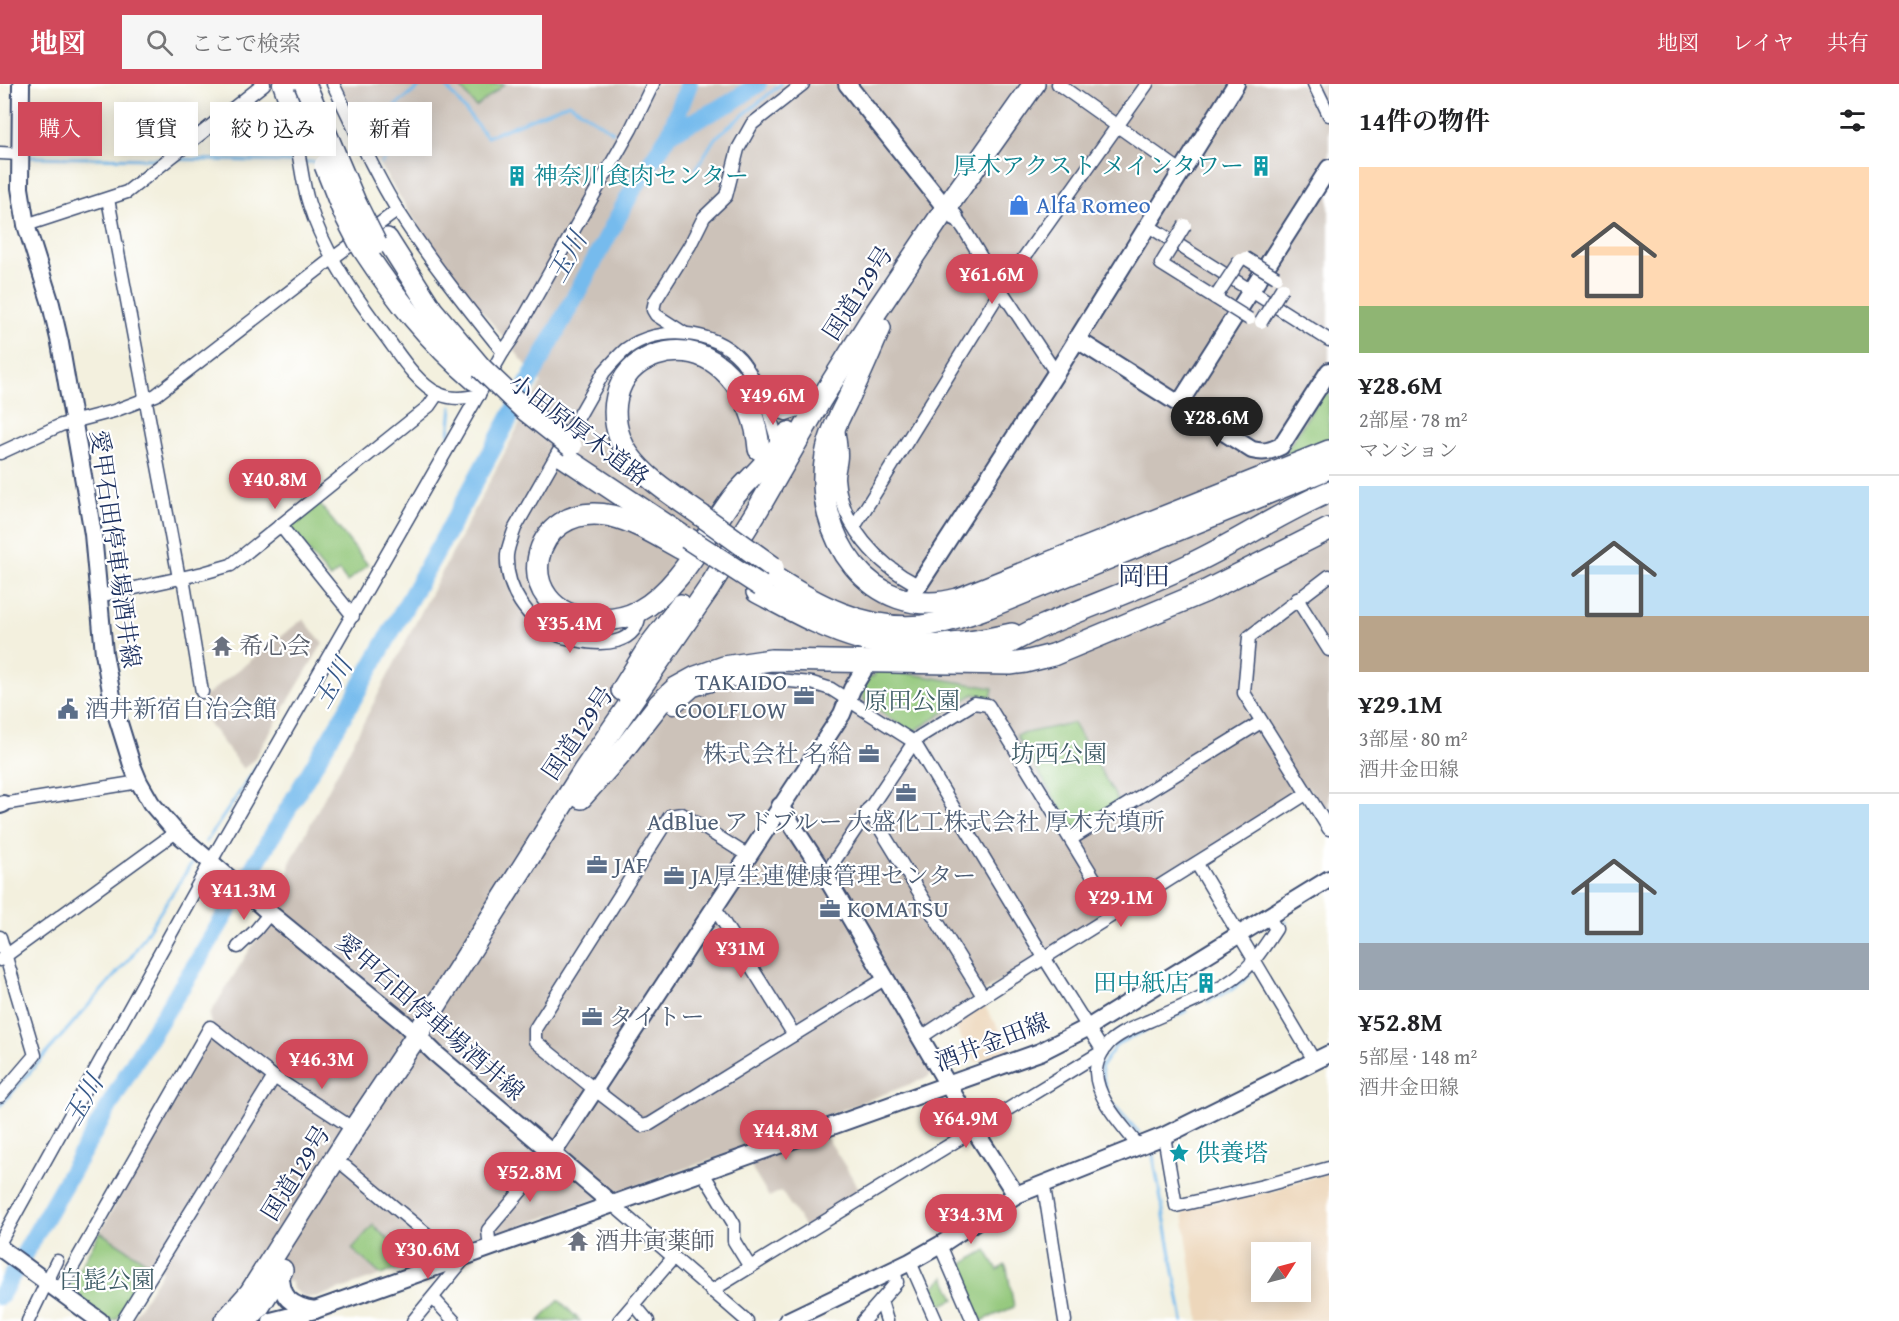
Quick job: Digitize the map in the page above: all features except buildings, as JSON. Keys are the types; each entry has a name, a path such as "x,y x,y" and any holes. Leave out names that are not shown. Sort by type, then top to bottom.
{"highway":[{"path":"294,84 336,195 375,244"},
{"name":"小田原厚木道路","path":"305,84 375,244 432,310 478,381 524,409 568,451 691,533 765,580 842,623"},
{"name":"小田原厚木道路","path":"320,84 367,196 375,244"},
{"name":"国道129号","path":"246,1321 260,1305 346,1167 583,772 709,588 758,509 820,401 875,325 1034,84"},
{"name":"国道129号","path":"950,213 1049,84"},
{"path":"691,533 640,527 605,515 574,517 563,522 548,535 539,553 538,573 544,592 562,611 580,618 602,620 624,617 640,611 660,596 674,582 767,449 805,408 831,370 875,325"},
{"path":"875,325 828,446 824,467 826,505 834,532 853,565 869,582 906,602 927,604 957,599 1329,451"},
{"name":"国道129号","path":"225,1321 250,1293 354,1129 421,1039 638,711 711,607 752,544 837,397 875,325"},
{"path":"691,533 637,465 624,446 615,424 614,413 618,391 629,373 645,360 666,353 688,353 712,362 730,375 744,396 767,449"},
{"path":"1162,516 1237,506 1301,463"},
{"path":"842,623 923,626 953,619 989,607 1329,468"},
{"path":"951,663 988,654 1039,627 1190,565 1297,506 1329,492"},
{"path":"583,772 617,699 642,658 696,584 747,503"},
{"path":"581,798 667,695 685,682 709,672 745,662 771,660 1010,664 1032,661 1053,655 1204,592 1329,528"},
{"path":"1190,565 1329,528"},
{"path":"842,623 876,642 923,645 968,642 1039,627"}],"street":[{"name":"愛甲石田停車場酒井線","path":"20,102 21,84"},
{"path":"26,225 108,199 135,187 264,84"},
{"path":"279,84 296,138 309,204 320,233 351,291 422,381 438,393 456,399 478,381 512,339 625,139 653,84"},
{"path":"333,84 379,178 398,210 432,262 503,352"},
{"path":"684,333 656,315 652,310 655,301 690,245 704,217 726,196 738,149 752,124 803,84"},
{"path":"847,84 964,229 1000,290 1056,373"},
{"path":"1058,84 1181,171"},
{"path":"854,526 1000,290 1147,84"},
{"path":"838,420 841,453 838,478 847,513 868,548 916,588 1056,373 1236,84"},
{"path":"1314,84 1329,115"},
{"path":"0,153 18,154"},
{"name":"愛甲石田停車場酒井線","path":"19,156 20,188 26,225 51,304 75,422 93,534 104,653 110,691 139,782 151,803 176,832 216,868 421,1039 612,1204"},
{"path":"1179,404 1329,168"},
{"path":"108,199 202,692"},
{"path":"0,453 62,425 146,400 164,390 398,210"},
{"path":"1147,225 1329,340"},
{"path":"1185,225 1161,264 1249,319"},
{"path":"1215,298 1242,259 1279,283 1262,322"},
{"path":"640,611 639,620 634,628 619,641 610,644 582,642 559,636 529,615 519,601 509,575 507,551 515,528 613,360 628,348 661,335 684,333 705,336 739,357 770,404 780,412 786,414 805,408"},
{"path":"1076,339 1252,450 1261,452 1281,446 1329,371"},
{"path":"100,1321 1,1246 216,868 478,381"},
{"path":"761,390 774,425 767,449"},
{"path":"99,596 231,565 429,406 438,393"},
{"path":"280,525 353,616"},
{"path":"1329,576 1249,637 1244,693 1329,829"},
{"path":"1297,599 1329,650"},
{"path":"490,1248 489,1230 552,1152 842,714 863,671"},
{"path":"674,708 689,693 720,682 746,679 823,685 914,742 1103,1051"},
{"path":"825,875 914,742 974,703 988,705 1116,914"},
{"path":"1071,838 1261,722"},
{"path":"2,805 139,782"},
{"path":"920,1038 983,996 1306,794"},
{"path":"780,806 825,875 975,1131 1016,1195"},
{"path":"868,809 983,996"},
{"path":"747,855 682,814 670,816 535,1029 535,1041 642,1126 650,1124 886,978"},
{"path":"3,958 176,832"},
{"path":"787,1321 910,1262 1016,1195 1150,1142 1322,1058 1254,960 1197,864"},
{"name":"酒井金田線","path":"271,1321 315,1311 1040,1052 1089,1027 1329,879"},
{"path":"714,908 794,1035"},
{"path":"238,947 256,930 268,912"},
{"path":"1269,916 1276,929 1254,960 1237,977 1213,993 1125,1032 1109,1043 1097,1062 1099,1087 1105,1100 1150,1142 1176,1206 1329,1168"},
{"path":"0,937 3,958 35,1055 0,1096"},
{"path":"28,1321 210,1027 274,1077 354,1129"},
{"path":"711,1291 1103,1051"},
{"path":"123,1321 274,1077"},
{"path":"346,1167 462,1259 413,1321"},
{"path":"703,1173 734,1224 735,1241 750,1267"},
{"path":"1041,1185 1045,1193 1065,1321"},
{"path":"612,1204 747,1321"},
{"path":"940,1245 973,1321"},
{"path":"619,1321 673,1258"},
{"path":"49,1284 57,1261"},
{"path":"910,1262 936,1321"},
{"path":"863,1321 897,1282 894,1270"},
{"path":"280,1272 282,1288 291,1303 315,1311"},
{"path":"433,1298 454,1321"},
{"path":"881,1301 887,1321"},
{"path":"634,1304 648,1321"}],"shaded area":[{"path":"339,84 1329,84 1329,820 1308,787 915,1035 933,1070 929,1077 816,1120 862,1193 806,1229 781,1191 769,1197 753,1171 748,1147 414,1263 373,1225 352,1249 381,1275 321,1296 305,1298 293,1289 291,1282 244,1283 208,1321 131,1321 162,1271 100,1232 211,1034 210,1014 284,894 290,863 541,383 440,260 374,156 432,156 432,102 348,103"},
{"path":"303,619 323,643 253,761 243,769 209,724 204,697"},
{"path":"981,1001 1012,1049 976,1062 951,1021"},
{"path":"1329,1173 1329,1321 1199,1321 1183,1214 1193,1207 1279,1190 1283,1186"}],"green space":[{"path":"458,84 505,84 476,107"},
{"path":"1329,383 1329,444 1302,454 1285,453"},
{"path":"317,501 368,565 347,582 339,571 330,578 289,527 289,523"},
{"name":"原田公園","path":"877,670 993,688 991,698 974,694 916,730 908,730 864,700 862,693 870,676 873,677"},
{"name":"坊西公園","path":"1073,723 1119,802 1078,827 1071,826 1016,735"},
{"path":"373,1225 414,1263 381,1275 352,1249"},
{"name":"白髭公園","path":"100,1232 150,1264 117,1319 109,1321 71,1291 70,1285"},
{"path":"986,1250 998,1270 1005,1265 1007,1269 1014,1307 981,1321 957,1267"},
{"path":"945,1277 955,1299 935,1308 929,1291"},
{"path":"559,1300 580,1321 539,1321"}],"waterway":[{"path":"381,164 385,159 384,155 370,127 423,84"},
{"path":"444,84 487,137 569,103 613,132"},
{"name":"玉川","path":"0,1296 136,1059 199,959 352,701 457,515 632,191 670,133 689,84"},
{"path":"670,133 730,103 758,84"},
{"path":"696,169 715,138 781,84"},
{"path":"27,157 162,159"},
{"path":"176,159 291,162"},
{"path":"305,162 319,162"},
{"path":"449,435 452,407"},
{"path":"206,842 268,750"},
{"path":"0,1106 131,957 192,863"},
{"path":"1280,931 1286,922"},
{"path":"1208,1001 1231,990 1250,975"},
{"path":"1106,1091 1101,1067 1117,1044 1186,1011"},
{"path":"1113,1104 1139,1133"},
{"path":"1153,1155 1183,1321"}],"tunnel":[{"path":"747,503 757,466"}],"place":[{"name":"厚木アクスト メインタワー","path":"1261,166"},
{"name":"神奈川食肉センター","path":"517,176"},
{"name":"Alfa Romeo","path":"1019,205"},
{"name":"希心会","path":"222,646"},
{"name":"TAKAIDO COOLFLOW","path":"804,696"},
{"name":"酒井新宿自治会館","path":"68,709"},
{"name":"株式会社 名給","path":"869,754"},
{"name":"AdBlue アドブルー 大盛化工株式会社 厚木充填所","path":"906,793"},
{"name":"JAF","path":"597,865"},
{"name":"JA厚生連健康管理センター","path":"674,876"},
{"name":"KOMATSU","path":"830,909"},
{"name":"田中紙店","path":"1206,983"},
{"name":"タイトー","path":"592,1017"},
{"name":"供養塔","path":"1179,1153"},
{"name":"酒井寅薬師","path":"578,1241"}],"district":[{"name":"岡田","path":"1144,576"}]}
